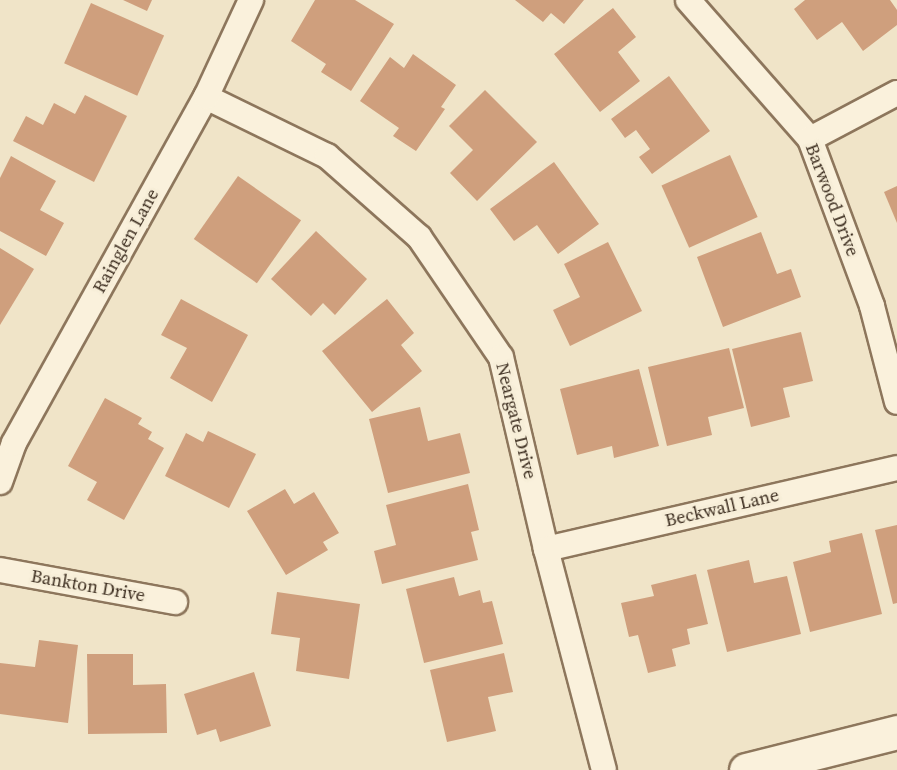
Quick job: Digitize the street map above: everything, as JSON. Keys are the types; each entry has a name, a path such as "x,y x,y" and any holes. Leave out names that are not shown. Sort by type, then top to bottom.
{"street":[{"name":"Rainglen Lane","path":"0,482 14,443 206,97 251,0"},
{"name":"Barwood Drive","path":"688,0 810,139 872,306 897,402"},
{"path":"810,139 897,93"},
{"name":"Neargate Drive","path":"206,97 327,156 419,237 501,357 546,549 604,770"},
{"name":"Beckwall Lane","path":"546,549 897,468"},
{"name":"Bankton Drive","path":"0,570 175,602"},
{"path":"746,770 897,732"}],"building":[{"path":"123,0 152,0 147,11"},
{"path":"315,0 355,0 394,24 351,91 321,72 326,64 291,41"},
{"path":"515,0 584,0 564,24 551,13 543,22"},
{"path":"805,0 890,0 897,10 897,25 863,51 842,22 817,40 794,9"},
{"path":"91,3 164,36 137,96 64,63"},
{"path":"613,8 636,37 618,52 640,81 600,112 554,54"},
{"path":"413,54 456,85 441,107 445,109 416,151 393,136 399,128 360,101 390,57 404,68"},
{"path":"669,76 710,131 652,174 639,157 650,149 636,130 625,138 611,119"},
{"path":"485,90 537,142 477,201 450,173 473,150 449,126"},
{"path":"85,95 127,116 94,182 13,141 26,116 43,125 54,103 75,114"},
{"path":"730,155 758,217 689,248 661,186"},
{"path":"11,156 56,181 40,210 64,223 46,256 0,231 0,178"},
{"path":"554,162 599,224 558,254 537,225 514,241 490,209"},
{"path":"238,176 301,220 257,283 194,239"},
{"path":"897,186 897,223 884,192"},
{"path":"316,231 367,279 335,315 323,303 311,316 271,279"},
{"path":"761,232 777,274 791,269 801,297 723,327 697,257"},
{"path":"608,242 642,311 570,346 553,310 580,297 564,264"},
{"path":"0,248 34,269 0,325"},
{"path":"181,299 248,335 212,402 170,378 187,348 161,335"},
{"path":"387,299 414,333 401,345 422,371 372,412 322,351"},
{"path":"801,332 813,381 783,388 790,417 751,427 732,349"},
{"path":"729,348 744,408 708,417 712,435 667,446 648,367"},
{"path":"639,369 659,446 614,458 612,446 577,455 560,389"},
{"path":"105,398 142,418 138,424 152,432 148,439 164,448 124,520 87,500 97,482 68,466"},
{"path":"420,407 428,441 460,433 470,473 388,493 369,419"},
{"path":"208,431 256,454 229,508 165,476 186,433 203,442"},
{"path":"468,484 479,530 471,532 478,560 382,584 374,551 396,545 386,505"},
{"path":"285,489 294,504 314,492 339,533 323,542 328,550 286,575 247,511"},
{"path":"897,525 897,603 893,604 875,530"},
{"path":"862,533 882,614 810,632 793,562 831,552 829,541"},
{"path":"749,560 754,583 787,576 801,634 727,652 707,570"},
{"path":"696,574 708,624 687,629 690,644 672,649 676,666 648,673 638,635 629,637 621,603 654,596 651,585"},
{"path":"454,577 459,596 480,590 483,603 492,601 503,644 424,663 406,589"},
{"path":"277,592 360,604 349,679 296,671 300,638 271,634"},
{"path":"39,640 78,645 68,723 0,714 0,663 35,667"},
{"path":"504,653 513,692 488,697 496,731 447,742 430,670"},
{"path":"87,654 133,654 133,685 166,684 167,733 88,734"},
{"path":"254,672 271,726 220,742 216,729 197,735 184,694"}]}
